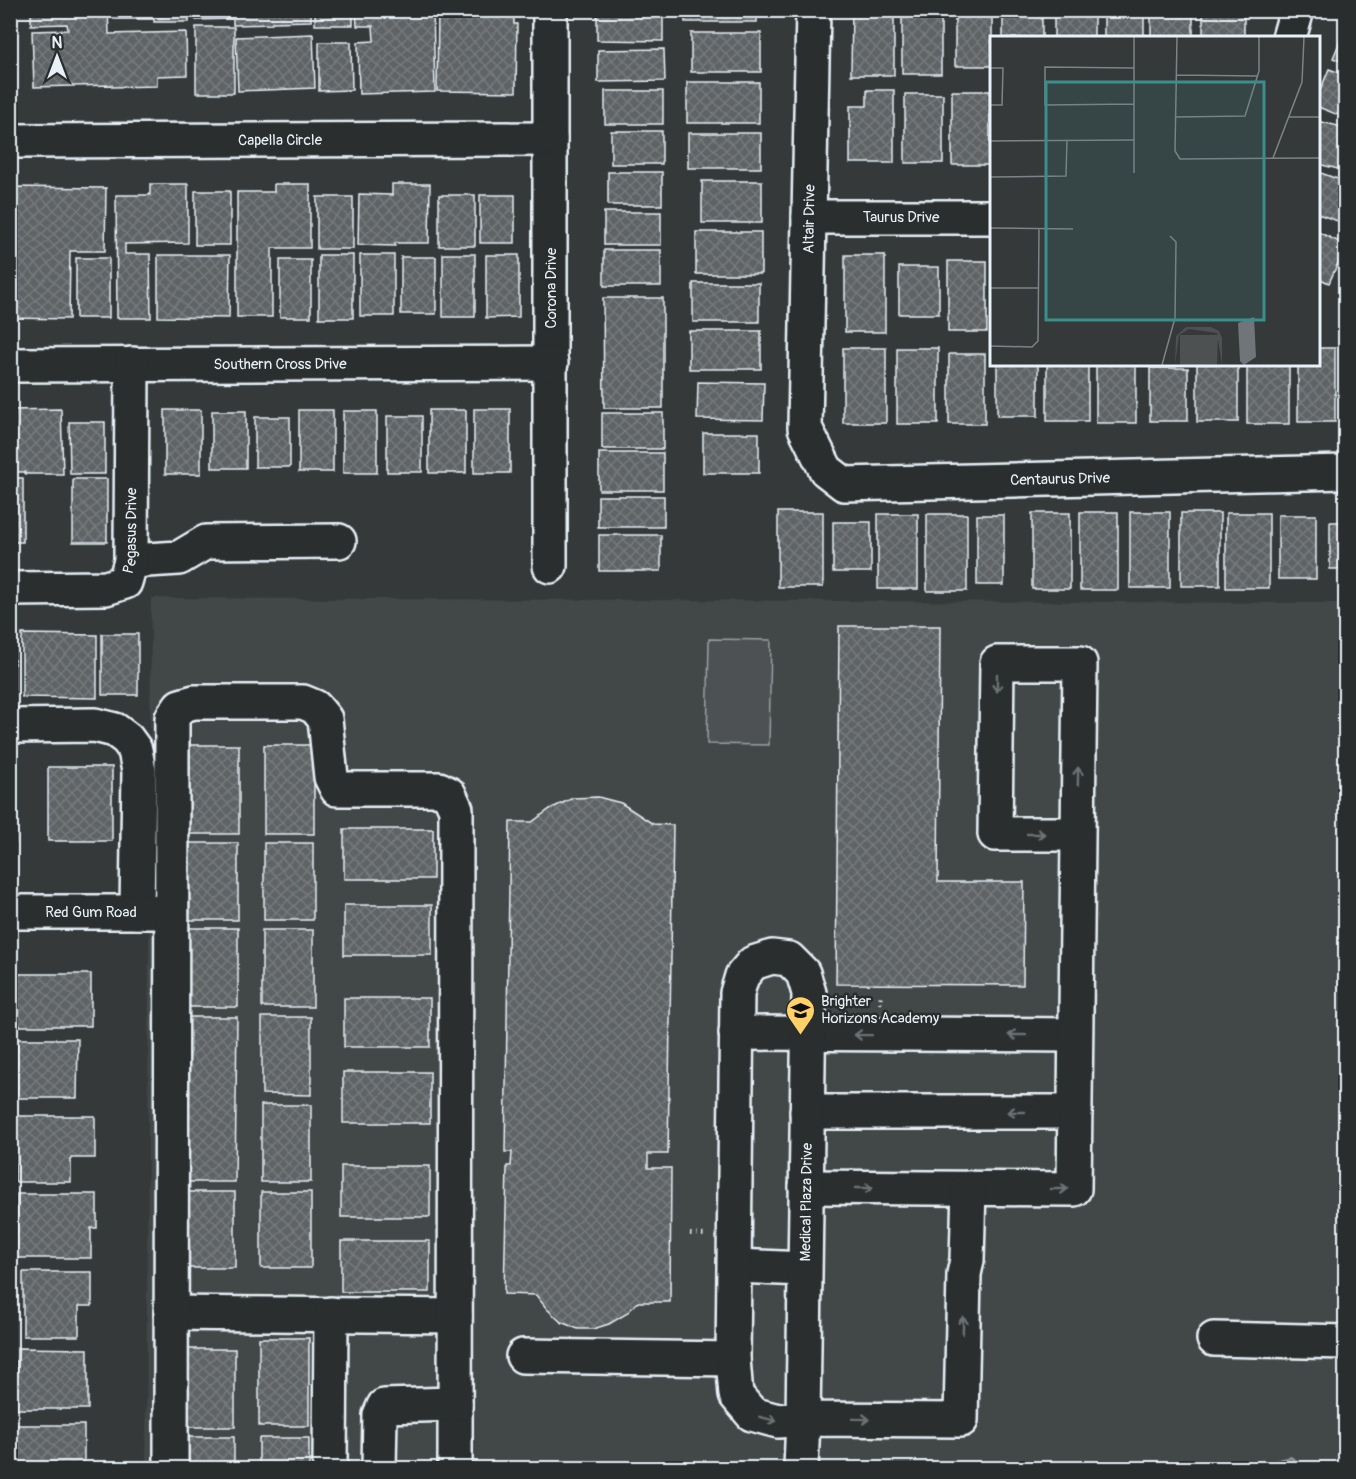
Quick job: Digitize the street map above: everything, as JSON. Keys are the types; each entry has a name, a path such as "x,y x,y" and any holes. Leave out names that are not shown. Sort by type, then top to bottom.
{"street":[{"name":"Corona Drive","path":"550,10 550,566"},
{"name":"Altair Drive","path":"805,428 813,10"},
{"path":"1289,36 1297,10"},
{"name":"Capella Circle","path":"10,141 550,139"},
{"name":"Taurus Drive","path":"809,217 990,217"},
{"name":"Southern Cross Drive","path":"10,365 551,363"},
{"name":"Pegasus Drive","path":"10,589 106,588 125,582 131,561 132,364"},
{"name":"Centaurus Drive","path":"805,428 826,470 844,484 1346,472"},
{"path":"131,561 179,558 206,542 339,541"},
{"path":"806,1187 1074,1189 1080,663 996,663 995,834 1077,834"},
{"path":"171,1468 172,718 180,706 194,702 303,702 315,707 325,719 331,777 337,789 439,789 448,794 456,809 455,1468"},
{"path":"10,726 95,725 115,730 127,739 135,750 139,771 137,912"},
{"name":"Red Gum Road","path":"10,912 172,912"},
{"name":"Medical Plaza Drive","path":"736,1033 737,993 742,976 753,963 772,957 789,959 803,973 809,993 801,1468"},
{"path":"969,1188 967,1260 964,1274 961,1420 803,1419 778,1421 752,1414 736,1395 734,1359 736,1033 1075,1035"},
{"path":"807,1112 1075,1112"},
{"path":"735,1266 804,1269"},
{"path":"171,1313 455,1316"},
{"path":"330,1468 331,1314"},
{"path":"1214,1339 1346,1342"},
{"path":"523,1356 734,1359"},
{"path":"379,1468 380,1415 384,1406 455,1404"}],"shaded area":[{"path":"151,598 1345,603 1345,1468 146,1468"},
{"path":"709,639 771,640 769,745 707,744"}],"water":[{"path":"1291,1457 1306,1468 1243,1468"}],"building":[{"path":"31,10 108,10 109,34 186,32 187,75 157,76 157,86 34,87 32,31 68,30 67,24 31,25"},
{"path":"114,10 189,10 189,22 114,19"},
{"path":"196,10 311,10 311,21 233,25 233,19 196,20"},
{"path":"315,10 353,10 353,25 315,25"},
{"path":"356,10 433,10 435,92 359,94 358,42 374,41 373,26 357,26"},
{"path":"438,10 514,10 514,24 517,24 516,92 437,91"},
{"path":"597,10 663,10 663,41 597,40"},
{"path":"685,10 757,10 757,22 685,22"},
{"path":"852,10 894,10 894,75 851,75"},
{"path":"902,10 941,10 941,74 902,74"},
{"path":"955,10 992,10 990,66 955,66"},
{"path":"1003,10 1042,10 1042,36 1003,36"},
{"path":"1054,10 1094,10 1094,36 1054,36"},
{"path":"1104,10 1144,10 1144,36 1104,36"},
{"path":"1151,10 1193,10 1193,36 1151,36"},
{"path":"1203,10 1244,10 1244,36 1203,36"},
{"path":"196,27 234,27 234,93 196,93"},
{"path":"1346,27 1346,63 1333,58"},
{"path":"691,33 761,33 761,72 691,72"},
{"path":"313,34 315,88 238,91 236,37"},
{"path":"319,42 351,42 352,90 319,91"},
{"path":"664,49 665,81 598,82 598,50"},
{"path":"1329,69 1346,75 1346,118 1320,108 1320,91"},
{"path":"687,82 759,82 759,123 687,123"},
{"path":"867,90 894,90 894,163 850,163 850,106 867,106"},
{"path":"605,91 663,91 663,124 605,124"},
{"path":"952,91 990,91 990,165 952,165"},
{"path":"905,94 943,94 943,163 905,163"},
{"path":"1320,122 1346,128 1346,171 1320,164"},
{"path":"611,131 662,131 662,164 611,164"},
{"path":"688,133 761,133 761,168 688,168"},
{"path":"608,172 662,172 662,205 608,205"},
{"path":"1320,173 1346,182 1346,224 1320,215"},
{"path":"702,181 762,181 762,223 702,223"},
{"path":"150,184 188,184 188,243 125,244 125,254 150,254 151,318 117,318 116,195 150,195"},
{"path":"274,184 310,184 310,248 272,248 272,317 237,317 237,192 274,192"},
{"path":"392,184 430,184 429,243 395,243 395,246 358,245 359,194 392,195"},
{"path":"10,187 106,188 105,251 70,251 69,319 10,318"},
{"path":"195,191 230,191 230,245 195,245"},
{"path":"439,195 475,195 475,246 439,246"},
{"path":"480,195 515,195 515,243 480,243"},
{"path":"317,197 353,197 353,249 317,249"},
{"path":"604,212 661,212 661,245 604,245"},
{"path":"696,232 761,232 761,274 696,274"},
{"path":"1320,233 1346,245 1329,283 1320,279"},
{"path":"604,250 661,250 661,286 604,286"},
{"path":"443,254 475,254 475,317 443,317"},
{"path":"158,255 230,255 229,318 158,317"},
{"path":"319,255 353,255 353,318 319,318"},
{"path":"360,255 394,255 394,316 360,316"},
{"path":"486,255 519,255 519,317 486,318"},
{"path":"845,255 885,255 885,332 845,332"},
{"path":"401,257 436,257 436,314 401,314"},
{"path":"76,258 109,258 109,318 76,318"},
{"path":"280,260 311,260 311,317 280,317"},
{"path":"948,261 987,261 987,332 948,332"},
{"path":"899,267 939,267 939,314 899,314"},
{"path":"693,283 759,283 759,322 693,322"},
{"path":"603,298 663,298 663,408 604,408"},
{"path":"689,331 761,331 761,369 689,369"},
{"path":"843,348 886,348 886,423 843,423"},
{"path":"897,348 938,348 938,424 897,424"},
{"path":"1320,348 1335,348 1335,422 1298,422 1298,366 1320,366"},
{"path":"949,354 985,354 985,424 949,424"},
{"path":"997,366 1038,366 1038,416 997,416"},
{"path":"1047,366 1088,366 1088,421 1047,421"},
{"path":"1096,366 1136,366 1136,423 1096,423"},
{"path":"1197,366 1238,366 1238,422 1197,422"},
{"path":"1247,366 1289,366 1289,424 1247,424"},
{"path":"1150,368 1188,368 1188,421 1150,421"},
{"path":"698,382 764,383 763,420 697,419"},
{"path":"61,409 63,474 10,472 10,410"},
{"path":"474,409 510,409 510,473 474,473"},
{"path":"165,410 201,410 201,474 165,474"},
{"path":"299,410 333,410 333,472 299,472"},
{"path":"429,410 466,410 466,473 429,473"},
{"path":"212,411 246,411 246,468 212,468"},
{"path":"343,411 377,411 377,473 343,473"},
{"path":"602,413 663,413 663,449 602,449"},
{"path":"387,416 422,416 422,472 387,472"},
{"path":"255,417 290,417 290,467 255,467"},
{"path":"69,422 105,422 105,474 70,474"},
{"path":"703,433 759,433 759,473 703,473"},
{"path":"599,453 663,453 663,490 599,490"},
{"path":"10,478 23,478 23,542 10,542"},
{"path":"73,479 107,479 107,542 73,542"},
{"path":"598,496 664,496 664,527 598,527"},
{"path":"778,512 823,512 823,587 778,587"},
{"path":"1080,512 1118,512 1118,590 1080,590"},
{"path":"1130,512 1170,512 1170,588 1130,588"},
{"path":"1032,513 1070,513 1070,589 1032,589"},
{"path":"1181,513 1220,513 1220,586 1181,586"},
{"path":"1226,513 1269,513 1269,588 1226,588"},
{"path":"878,514 918,514 918,589 878,589"},
{"path":"927,514 967,514 967,591 927,591"},
{"path":"977,515 1004,515 1004,585 977,585"},
{"path":"1278,515 1316,515 1316,579 1278,579"},
{"path":"833,522 871,522 871,572 833,572"},
{"path":"1330,522 1346,522 1346,569 1330,569"},
{"path":"599,535 661,535 661,571 599,571"},
{"path":"839,626 940,626 938,882 1024,882 1023,985 836,984"},
{"path":"10,634 14,634 14,699 10,699"},
{"path":"22,634 97,635 97,698 22,697"},
{"path":"102,634 138,634 138,695 102,695"},
{"path":"189,745 239,745 239,834 189,834"},
{"path":"264,745 314,745 314,834 264,834"},
{"path":"48,767 112,767 112,841 48,841"},
{"path":"10,775 15,775 15,843 10,843"},
{"path":"598,797 621,803 653,824 673,825 668,1154 648,1154 648,1168 671,1168 670,1302 638,1302 626,1314 609,1324 593,1329 578,1329 561,1322 536,1295 504,1294 507,1166 511,1166 512,1152 505,1152 510,822 532,822 550,809 573,798"},
{"path":"344,829 433,829 433,879 344,879"},
{"path":"189,843 238,843 238,920 189,920"},
{"path":"264,843 313,843 313,920 264,920"},
{"path":"344,905 432,905 432,955 344,955"},
{"path":"189,928 238,928 238,1007 189,1007"},
{"path":"262,930 313,930 313,1007 262,1007"},
{"path":"15,974 91,974 91,1026 15,1026"},
{"path":"344,998 430,998 430,1047 344,1047"},
{"path":"186,1017 237,1017 235,1182 186,1182"},
{"path":"262,1017 311,1017 311,1095 262,1094"},
{"path":"17,1039 78,1039 77,1098 17,1098"},
{"path":"343,1072 430,1072 430,1123 343,1123"},
{"path":"261,1105 311,1105 311,1182 261,1182"},
{"path":"15,1116 95,1116 95,1158 71,1158 71,1182 15,1182"},
{"path":"341,1166 430,1166 430,1217 341,1217"},
{"path":"184,1192 235,1192 235,1268 184,1268"},
{"path":"261,1192 311,1192 311,1268 261,1268"},
{"path":"17,1194 97,1194 97,1228 91,1228 91,1258 17,1258"},
{"path":"341,1241 430,1241 430,1292 341,1292"},
{"path":"23,1272 92,1272 92,1306 79,1306 79,1336 23,1336"},
{"path":"259,1338 309,1338 309,1426 259,1426"},
{"path":"17,1348 88,1349 88,1409 16,1409"},
{"path":"184,1349 235,1349 235,1427 184,1427"},
{"path":"14,1425 84,1425 84,1468 14,1468"},
{"path":"184,1437 234,1437 234,1468 184,1468"},
{"path":"259,1438 309,1438 309,1468 259,1468"}],"place":[{"name":"Brighter Horizons Academy","path":"800,1036"}]}
